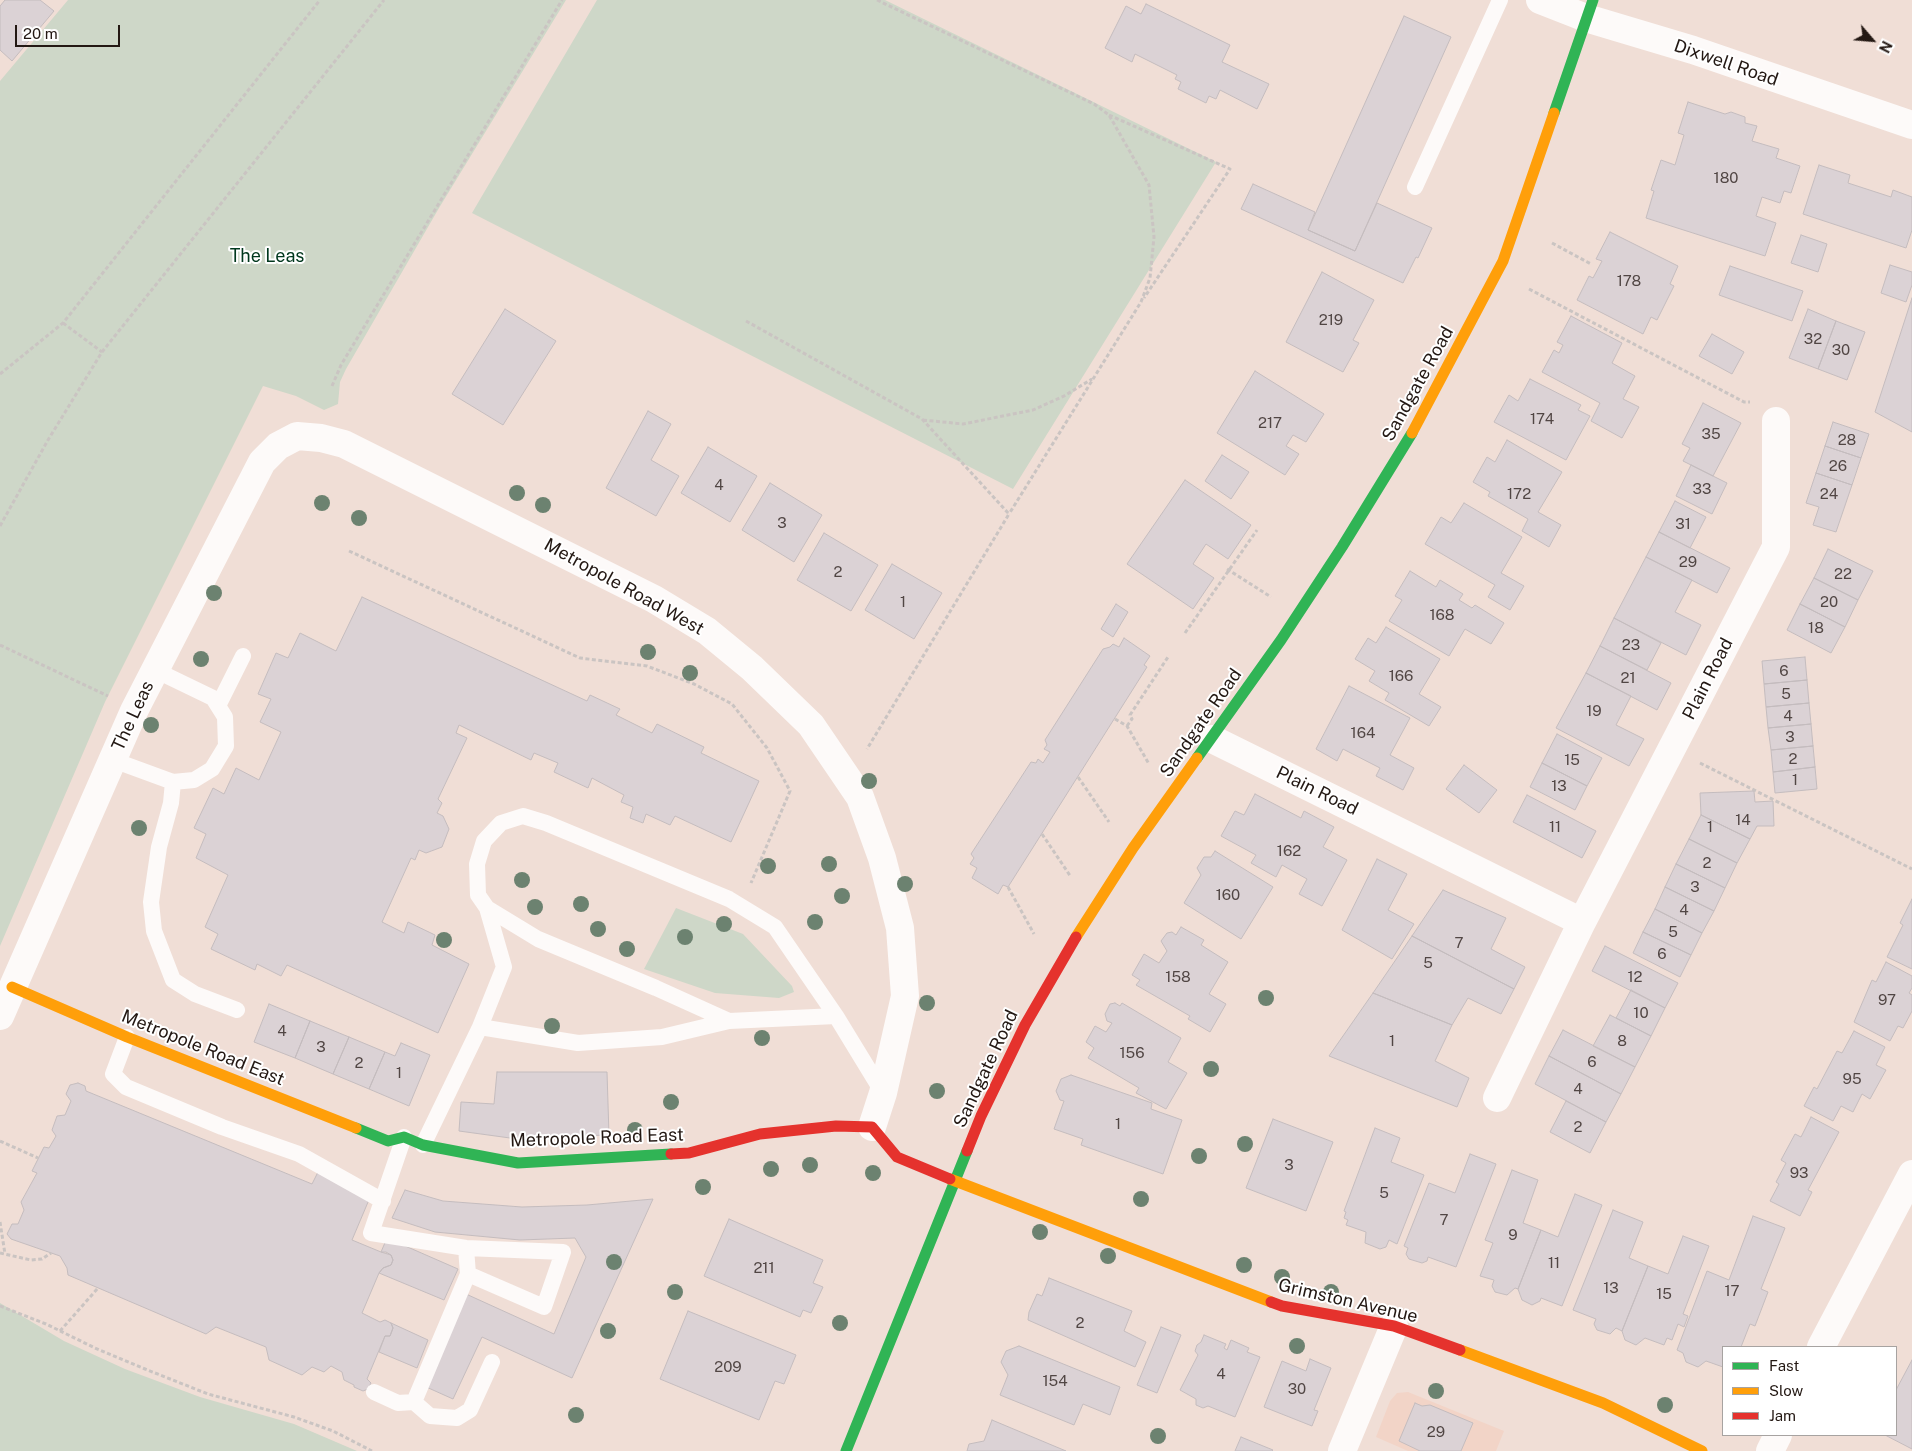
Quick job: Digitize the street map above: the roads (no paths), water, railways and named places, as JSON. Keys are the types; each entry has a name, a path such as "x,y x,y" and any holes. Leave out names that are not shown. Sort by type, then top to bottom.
{"main road":[{"name":"Sandgate Road","path":"846,1451 955,1181 1002,1070 1025,1025 1083,925 1133,848 1281,640 1359,520 1427,408 1464,338 1502,261 1589,9"},
{"name":"Metropole Road East","path":"12,986 127,1037 388,1141 404,1137 422,1145 518,1163 689,1153 760,1134 836,1126 872,1127"},
{"path":"872,1127 897,1157 955,1181"},
{"name":"Grimston Avenue","path":"955,1181 1282,1306 1394,1326 1603,1403 1702,1451"}],"street":[{"name":"Dixwell Road","path":"1540,0 1589,9 1693,50 1912,125"},
{"name":"Plain Road","path":"1497,1098 1582,922 1776,547 1776,421"},
{"name":"The Leas","path":"0,1016 134,711 262,462 278,446 297,436"},
{"name":"Metropole Road West","path":"297,436 321,438 344,444 654,599 707,631 752,668 811,724 860,797 882,858 900,928 905,996 883,1093 872,1127"},
{"name":"Plain Road","path":"1212,739 1582,922"},
{"path":"1822,1346 1912,1174"},
{"path":"1342,1451 1394,1326"},
{"path":"1770,1451 1778,1436"}],"lane":[{"path":"1415,187 1500,0"},
{"path":"218,706 243,656"},
{"path":"113,760 173,782 194,780 212,769 226,746 225,717 213,698 155,670"},
{"path":"173,782 171,803 159,846 151,902 154,931 173,980 195,994 237,1010"},
{"path":"422,1145 480,1027 504,967 487,908 478,895 477,864 484,841 501,824 523,816 546,823 729,899 774,927 836,1016 883,1093"},
{"path":"487,908 538,939 656,988 729,1021"},
{"path":"480,1027 578,1043 662,1038 729,1021 836,1016"},
{"path":"127,1037 112,1074 126,1087 222,1127 299,1154 383,1201"},
{"path":"404,1137 371,1233 466,1248 563,1252 544,1307 468,1274"},
{"path":"414,1402 468,1274 466,1248"},
{"path":"374,1392 398,1403 414,1402 430,1416 457,1418 470,1410 492,1362"}]}
